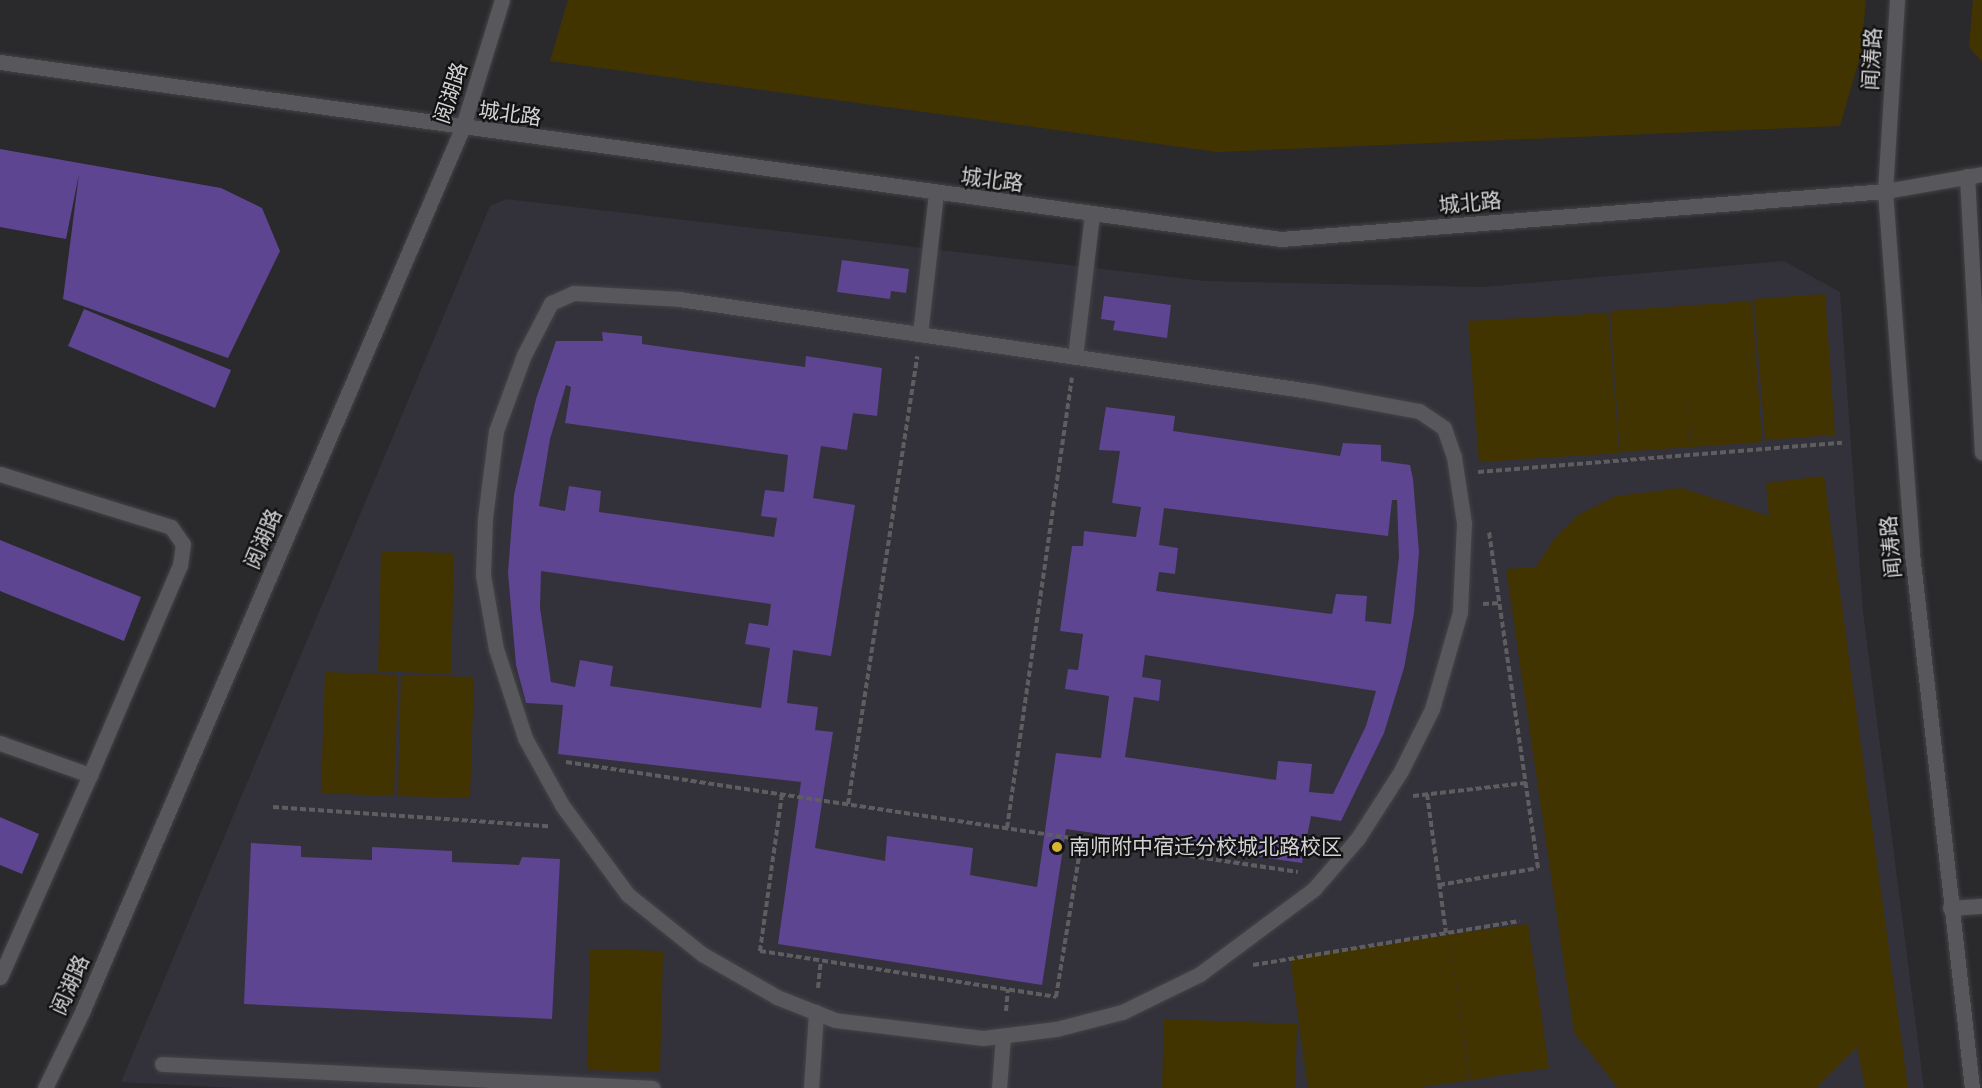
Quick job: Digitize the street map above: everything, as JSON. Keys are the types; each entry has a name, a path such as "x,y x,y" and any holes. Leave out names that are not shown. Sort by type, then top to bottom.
{"street":[{"name":"阅湖路","path":"45,1088 82,1012 462,129 502,0"},
{"name":"闻涛路","path":"1897,0 1885,190 1912,553 1950,908 1972,1088"},
{"name":"城北路","path":"0,63 462,129 1281,239 1885,190 1975,175"},
{"path":"1975,175 1982,453"},
{"path":"920,334 936,194"},
{"path":"1075,357 1092,214"},
{"path":"573,293 679,299 1075,357 1419,411 1444,428 1456,474 1464,523 1460,612 1432,709 1382,799 1314,889 1239,949 1200,974 1122,1012 1056,1029 1003,1036 961,1036 835,1020 777,998 702,954 628,895 579,828 525,738 496,649 483,575 485,518 496,431 524,355 551,303 573,293"},
{"path":"0,474 171,527 183,544 180,565 0,977"},
{"path":"0,743 90,775"},
{"path":"1950,908 1982,906"},
{"path":"0,937 15,943"},
{"path":"812,1088 816,1012"},
{"path":"999,1088 1003,1036"},
{"path":"162,1064 652,1088"}],"path":[{"path":"848,804 920,334"},
{"path":"1007,828 1075,357"},
{"path":"1456,474 1842,443"},
{"path":"1481,471 1482,482"},
{"path":"1439,885 1538,868 1489,526"},
{"path":"535,757 1325,876"},
{"path":"1382,799 1526,783"},
{"path":"1427,794 1446,933"},
{"path":"783,795 760,951 1056,997 1082,839"},
{"path":"273,807 579,828"},
{"path":"1247,966 1519,921"}],"shaded area":[{"path":"568,0 1866,0 1861,53 1840,126 1217,152 550,61"},
{"path":"1973,0 1982,0 1982,62 1969,47"},
{"name":"南师附中宿迁分校城北路校区","path":"506,199 1205,281 1483,287 1784,261 1840,292 1863,611 1924,1088 236,1088 121,1082 490,206"},
{"path":"1825,294 1835,435 1765,440 1754,299"},
{"path":"1752,301 1762,442 1692,447 1688,401 1691,447 1620,452 1610,311"},
{"path":"1608,313 1619,453 1479,462 1468,321"},
{"path":"1824,476 1908,1088 1865,1088 1857,1047 1816,1088 1618,1088 1574,1032 1506,569 1536,567 1555,538 1578,515 1616,496 1681,488 1769,516 1766,483"},
{"path":"381,551 454,553 451,674 378,671"},
{"path":"325,672 398,675 394,796 321,793"},
{"path":"401,675 474,677 470,798 398,796"},
{"path":"1528,924 1549,1068 1470,1080 1449,934"},
{"path":"1449,935 1469,1080 1416,1088 1308,1088 1290,958"},
{"path":"590,949 663,951 660,1072 587,1070"},
{"path":"1164,1019 1297,1024 1295,1088 1162,1088"}],"building":[{"path":"0,149 221,188 262,208 280,251 228,358 63,299 79,174 66,239 0,227"},
{"path":"842,260 909,269 906,293 891,291 890,299 837,292"},
{"path":"1104,296 1171,305 1167,338 1113,330 1115,321 1101,319"},
{"path":"84,309 231,370 215,408 68,346"},
{"path":"602,332 642,336 642,344 805,367 806,356 882,368 877,416 853,413 847,450 821,446 813,498 855,505 831,656 793,650 787,703 818,707 815,730 833,732 815,848 885,861 887,836 973,848 970,875 1037,887 1056,753 1101,758 1109,696 1065,689 1068,669 1078,670 1083,634 1060,631 1072,546 1083,546 1084,531 1136,537 1141,507 1112,503 1120,451 1099,450 1106,407 1175,416 1173,431 1340,456 1343,443 1381,445 1381,461 1410,465 1413,479 1419,552 1414,613 1404,668 1384,733 1341,821 1311,816 1302,863 1066,829 1042,985 778,944 801,782 558,754 563,705 526,703 516,665 508,573 514,495 536,399 556,341 603,341","holes":["566,385 571,387 565,423 788,455 784,492 765,490 761,516 777,518 774,537 599,512 601,491 569,486 565,511 539,506 550,439","1392,500 1397,500 1399,557 1391,624 1365,621 1367,596 1336,594 1332,614 1156,591 1159,572 1175,574 1178,548 1159,545 1164,508 1388,536","541,571 771,604 768,626 749,623 745,644 770,648 761,708 610,686 613,666 580,660 575,687 551,682 540,608","1145,655 1376,691 1366,726 1333,794 1309,792 1312,764 1278,761 1276,780 1125,757 1134,697 1159,701 1161,680 1142,677"]},
{"path":"0,540 141,597 124,641 0,591"},
{"path":"0,817 39,834 22,874 0,865"},
{"path":"251,843 301,846 301,857 372,860 372,847 452,851 452,862 519,865 522,857 560,859 552,1019 244,1004"}],"place":[{"name":"南师附中宿迁分校城北路校区","path":"1057,847"}]}
